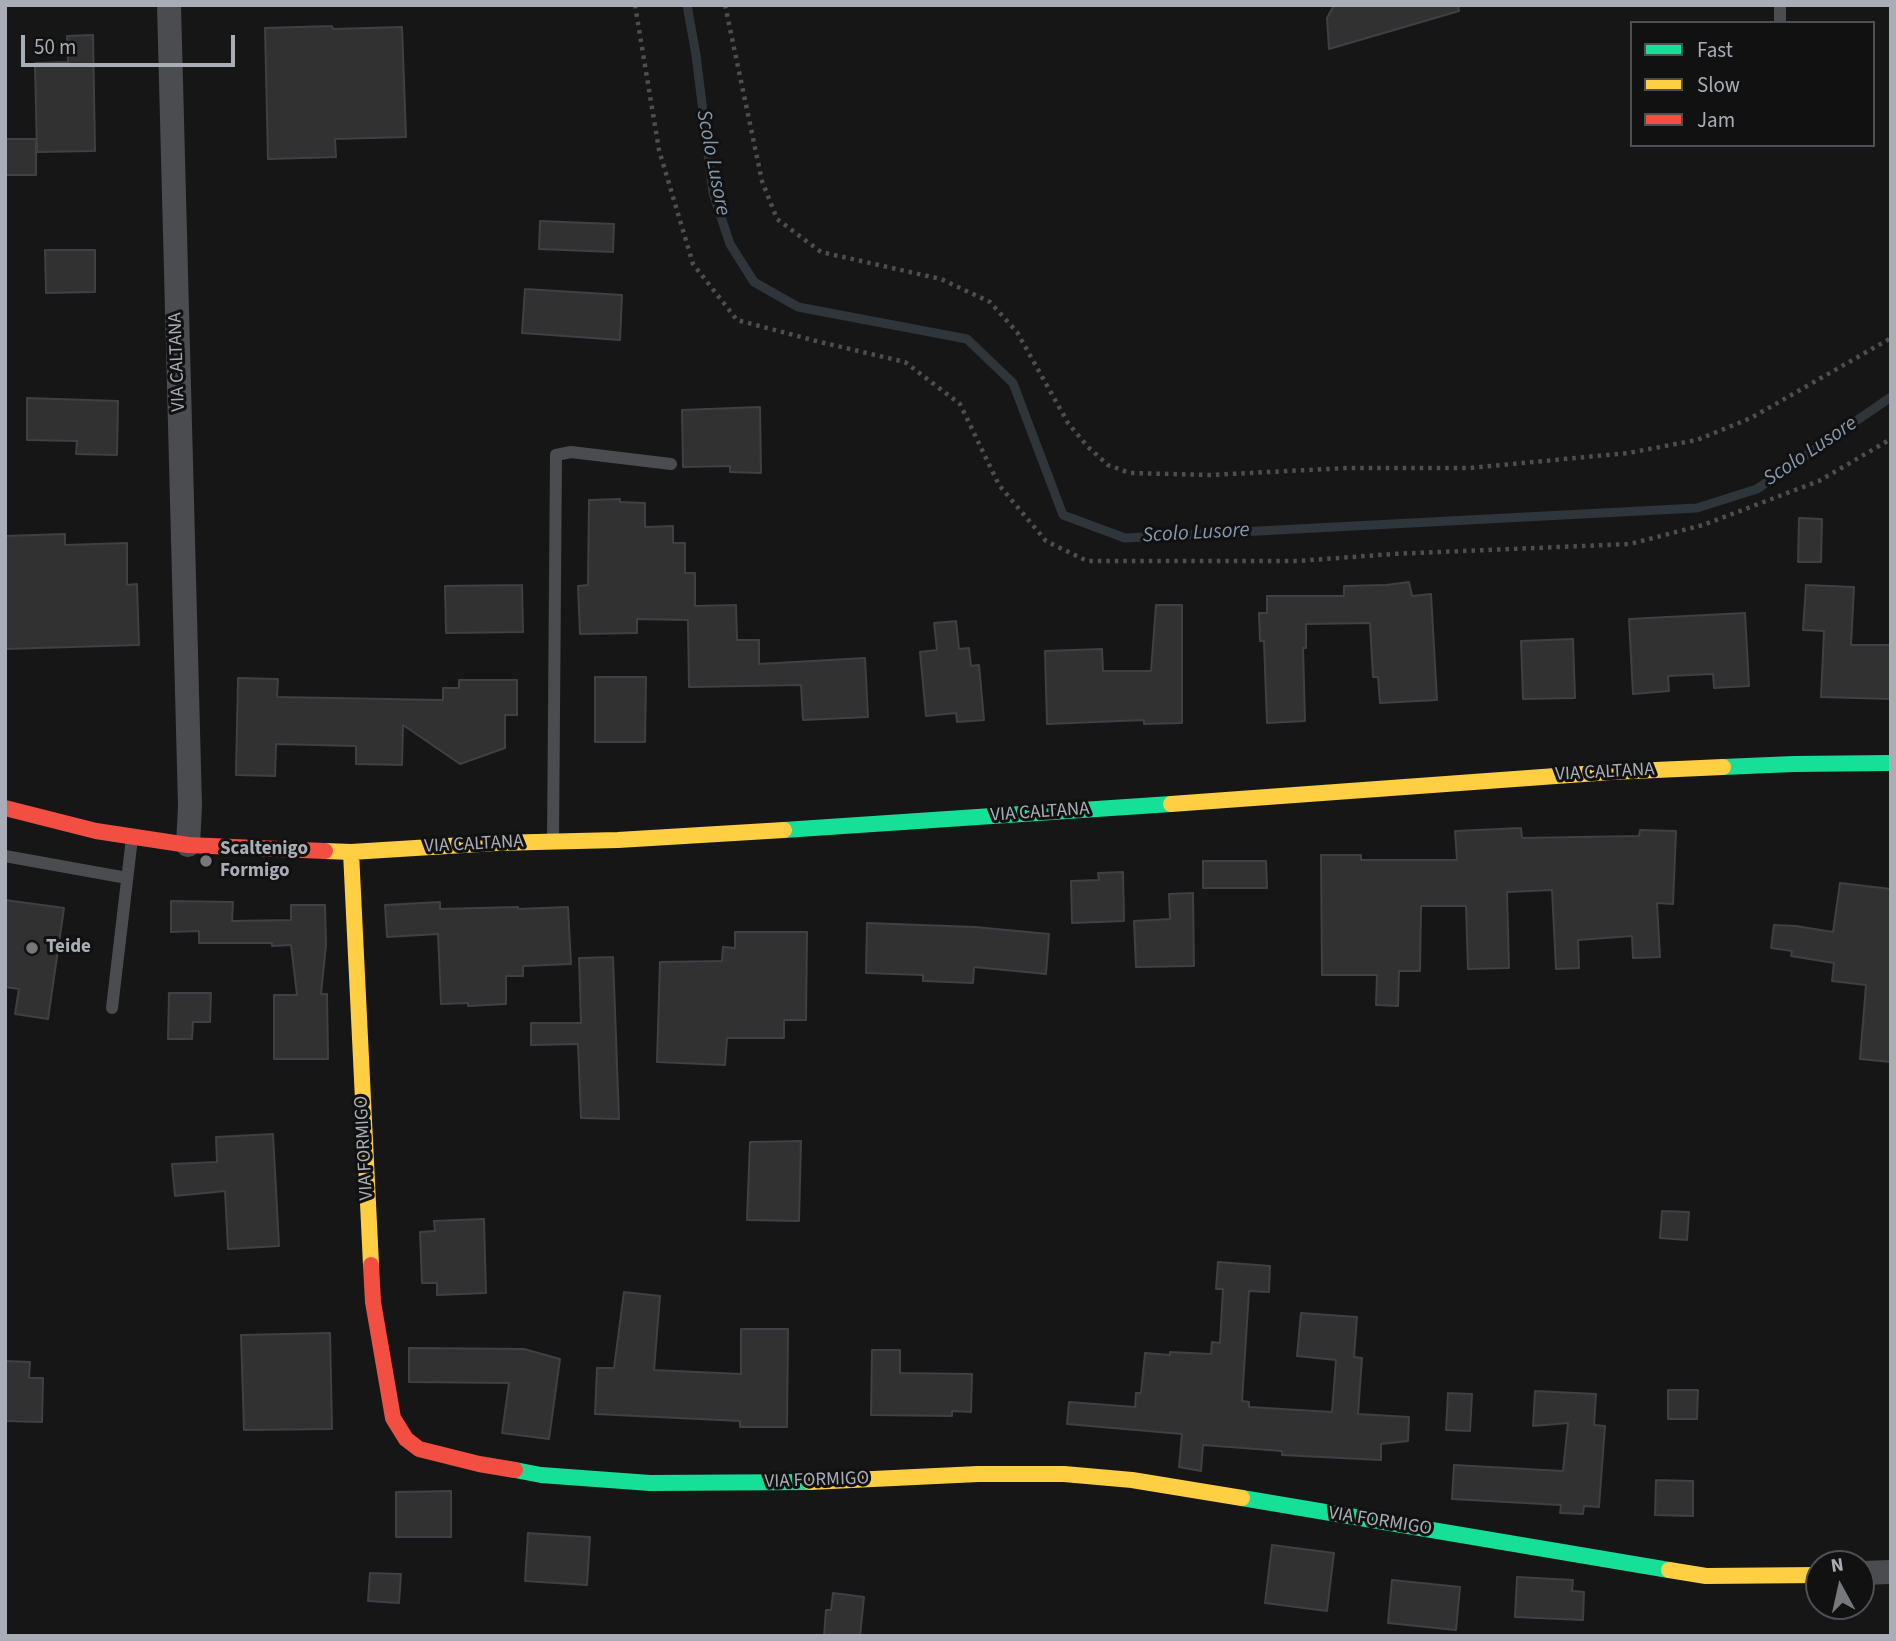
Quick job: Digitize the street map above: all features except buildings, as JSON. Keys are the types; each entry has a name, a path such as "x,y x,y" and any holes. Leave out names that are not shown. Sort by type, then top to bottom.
{"street":[{"name":"VIA CALTANA","path":"169,5 190,806 188,845"},
{"name":"VIA CALTANA","path":"5,808 132,838 188,845 351,852 496,843 618,840 985,817 1611,772 1794,764 1891,763"},
{"name":"VIA FORMIGO","path":"351,852 373,1302 393,1418 406,1439 419,1450 541,1475 650,1483 791,1483 978,1474 1064,1474 1119,1479 1706,1576 1805,1575"}],"lane":[{"path":"554,841 556,455 572,452 671,464"},
{"path":"112,1008 132,838"},
{"path":"5,856 127,878"}],"path":[{"path":"635,5 659,150 693,264 737,320 905,362 960,404 999,485 1046,541 1087,561 1297,561 1392,554 1630,544 1703,525 1819,481 1891,439"},
{"path":"725,5 762,181 777,219 821,253 941,279 990,302 1017,332 1068,423 1108,465 1130,473 1210,475 1346,468 1470,468 1628,453 1697,440 1751,418 1891,338"}],"waterway":[{"name":"Scolo Lusore","path":"687,5 713,193 730,244 754,282 798,307 967,339 1013,383 1063,515 1125,538 1697,508 1757,489 1891,397"}],"traffic: fast":[{"path":"1723,767 1891,763"},
{"path":"784,830 1171,804"},
{"path":"515,1470 541,1475 650,1483 810,1482"},
{"path":"1242,1498 1669,1570"}],"traffic: slow":[{"path":"1171,804 1611,772 1723,767"},
{"path":"325,851 618,840 784,830"},
{"path":"351,852 371,1265"},
{"path":"810,1482 978,1474 1064,1474 1132,1480 1242,1498"},
{"path":"1669,1570 1706,1576 1805,1575"}],"traffic: jam":[{"path":"5,808 96,831 188,845 325,851"},
{"path":"371,1265 373,1302 393,1418 406,1439 419,1449 515,1470"}],"place":[{"name":"Scaltenigo Formigo","path":"206,861"},
{"name":"Teide","path":"32,948"}]}
